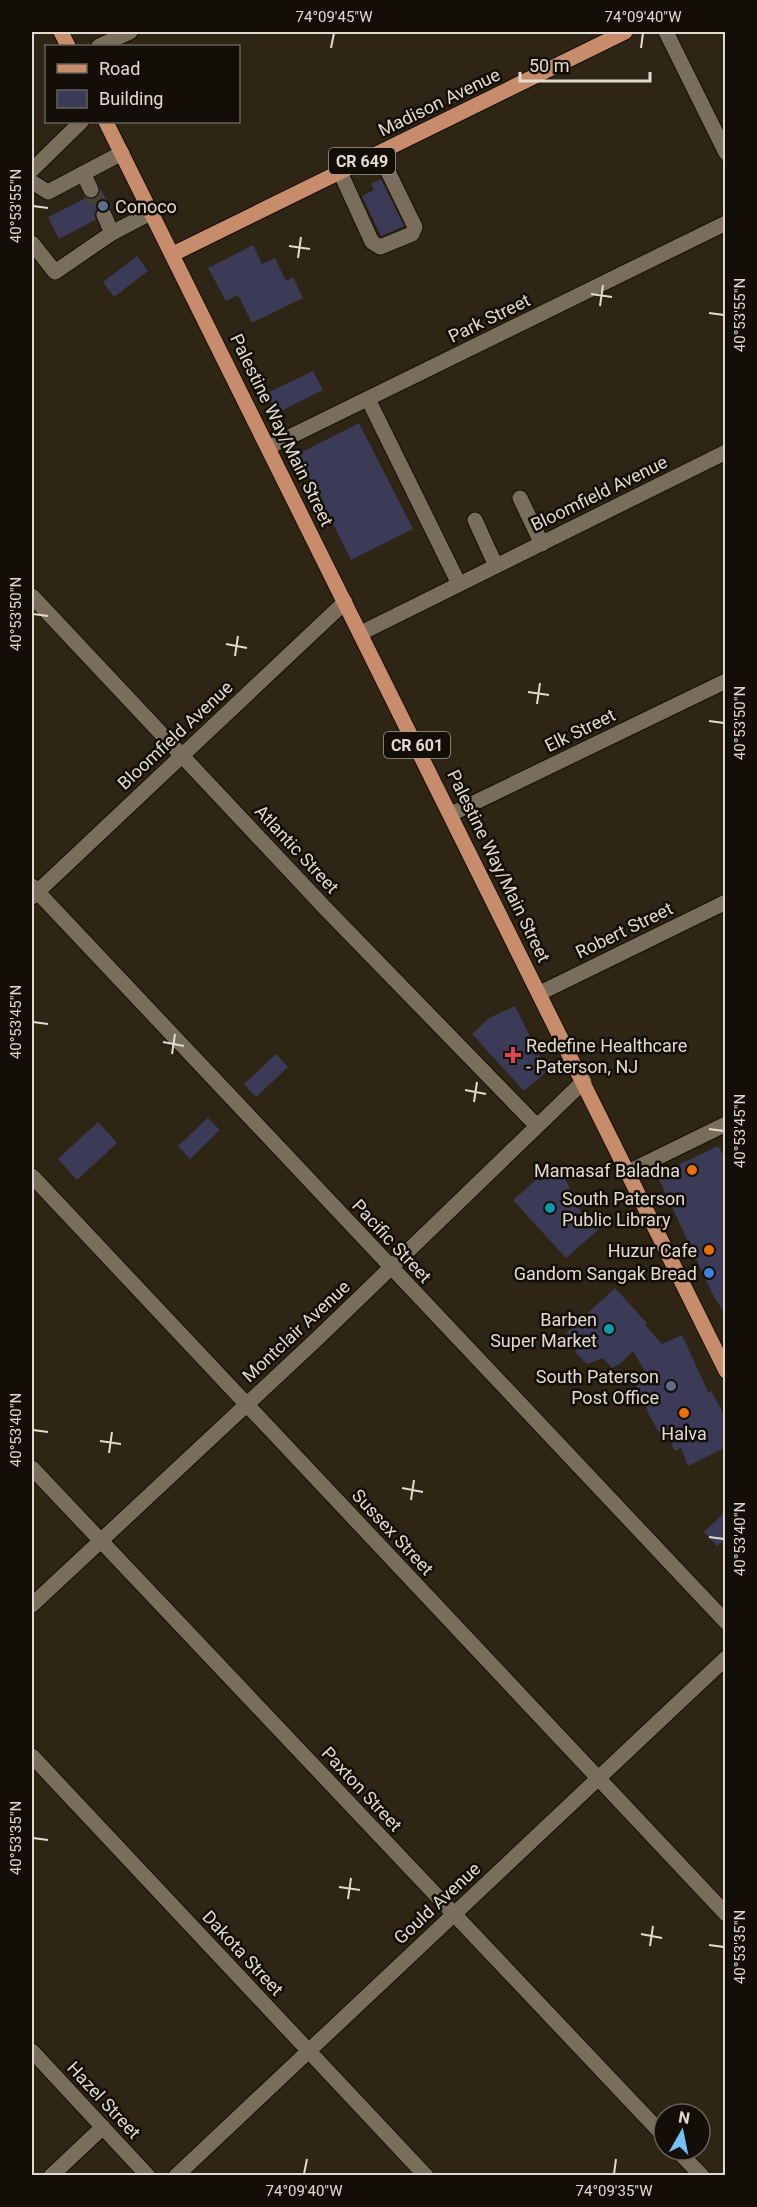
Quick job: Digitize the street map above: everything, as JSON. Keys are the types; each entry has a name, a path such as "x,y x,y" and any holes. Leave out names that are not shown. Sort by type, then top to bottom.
{"main road":[{"name":"Madison Avenue","path":"173,254 625,32"},
{"name":"Palestine Way/Main Street","path":"107,123 628,1172 721,1349 726,1371"}],"street":[{"path":"101,45 130,32"},
{"path":"666,32 726,153"},
{"path":"32,170 80,123"},
{"path":"32,182 48,192 122,153"},
{"path":"340,172 372,242 380,247 412,234 415,227 379,153"},
{"path":"83,173 91,190"},
{"path":"32,243 56,272 112,233 152,212"},
{"path":"104,215 112,233"},
{"name":"Park Street","path":"269,447 726,223"},
{"path":"368,399 459,584"},
{"name":"Bloomfield Avenue","path":"361,633 726,452"},
{"path":"520,498 542,544"},
{"path":"475,520 496,566"},
{"name":"Atlantic Street","path":"32,596 325,908 537,1126"},
{"name":"Bloomfield Avenue","path":"33,892 182,756 345,602"},
{"name":"Elk Street","path":"451,814 726,681"},
{"name":"Pacific Street","path":"33,892 726,1622"},
{"name":"Robert Street","path":"540,993 726,902"},
{"name":"Montclair Avenue","path":"32,1605 391,1268 584,1082"},
{"path":"628,1172 726,1124"},
{"name":"Sussex Street","path":"32,1176 726,1914"},
{"name":"Paxton Street","path":"32,1467 652,2123"},
{"name":"Gould Avenue","path":"176,2175 726,1658"},
{"name":"Dakota Street","path":"32,1756 426,2175"},
{"name":"Hazel Street","path":"32,2051 148,2175"},
{"path":"51,2175 103,2127"},
{"path":"689,2162 702,2175"}],"building":[{"path":"381,179 404,226 381,236 362,196 374,190 371,184"},
{"path":"100,188 112,209 106,205 100,206 94,213 96,222 95,220 59,239 48,217 84,199 84,196 90,200 96,199"},
{"path":"253,245 262,264 275,258 286,281 293,277 303,298 252,323 238,295 226,301 208,268"},
{"path":"137,256 148,271 114,297 103,282"},
{"path":"313,371 323,390 277,413 267,393"},
{"path":"359,423 413,529 351,560 298,454"},
{"path":"515,1006 547,1071 524,1091 472,1034 489,1018"},
{"path":"276,1054 288,1067 256,1097 244,1084"},
{"path":"208,1118 220,1130 190,1159 178,1146"},
{"path":"98,1122 117,1143 77,1180 58,1159"},
{"path":"718,1146 726,1160 726,1316 712,1293 657,1175"},
{"name":"South Paterson Public Library","path":"561,1170 585,1220 591,1217 601,1227 566,1258 513,1200 537,1179 540,1181"},
{"path":"615,1288 647,1323 645,1325 662,1344 682,1335 708,1392 711,1391 726,1418 726,1447 688,1466 681,1448 675,1451 665,1431 660,1434 650,1417 636,1384 649,1378 633,1351 612,1368 603,1358 587,1364 575,1352 578,1347 566,1333"},
{"path":"726,1511 726,1539 717,1546 704,1532"}],"tunnel":[{"path":"91,190 104,215"}],"place":[{"name":"Conoco","path":"103,206"},
{"name":"Redefine Healthcare - Paterson, NJ","path":"513,1055"},
{"name":"Mamasaf Baladna","path":"692,1170"},
{"name":"South Paterson Public Library","path":"550,1208"},
{"name":"Huzur Cafe","path":"709,1250"},
{"name":"Gandom Sangak Bread","path":"709,1273"},
{"name":"Barben Super Market","path":"609,1329"},
{"name":"South Paterson Post Office","path":"671,1386"},
{"name":"Halva","path":"684,1413"}]}
